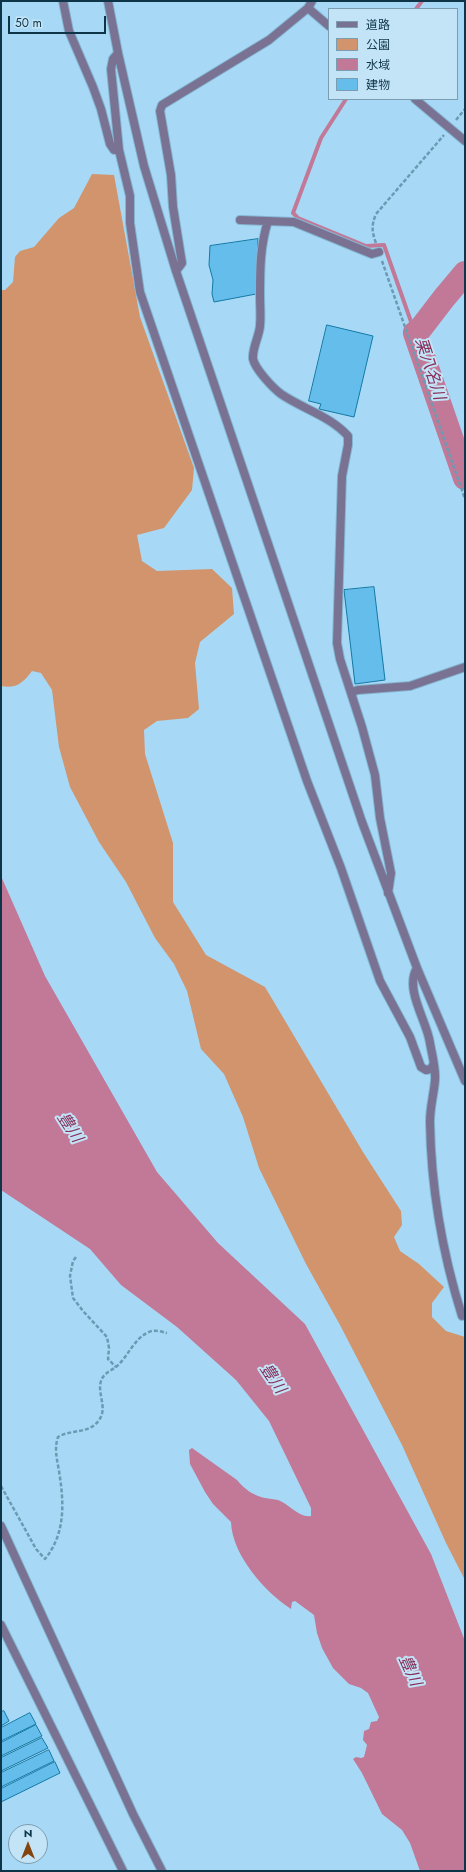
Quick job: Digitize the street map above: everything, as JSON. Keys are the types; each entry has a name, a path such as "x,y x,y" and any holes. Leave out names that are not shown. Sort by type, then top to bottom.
{"street":[{"path":"63,1 69,31 101,108 110,144 114,150 120,150"},
{"path":"108,1 118,53 144,166 176,271 359,814 417,968 465,1082"},
{"path":"176,271 182,263 173,207 171,175 160,111 162,105 269,40 310,4 328,25"},
{"path":"118,53 113,59 111,69 120,150 130,196 130,223 140,292 238,575 307,781 341,868 380,981 410,1037 422,1067 426,1070 431,1069 433,1065"},
{"path":"416,100 465,141"},
{"path":"240,220 294,222 372,254 379,252"},
{"path":"268,221 262,240 260,267 260,325 253,359 256,366 271,385 282,394 340,427 348,436 348,445 342,476 337,643 340,659 352,692 375,775 380,818 391,873 388,894"},
{"path":"352,692 358,690 410,686 465,667"},
{"path":"417,968 413,975 412,986 430,1041 435,1078 431,1100 430,1122 435,1193 449,1274 462,1316"},
{"path":"1,1526 133,1814 162,1871"},
{"path":"1,1625 123,1871"}],"path":[{"path":"465,109 376,214 372,223 372,232 465,499"},
{"path":"76,1256 72,1261 70,1276 73,1298 106,1337 109,1348 108,1359 110,1363 116,1367"},
{"path":"1,1486 36,1549 45,1559 54,1548 62,1521 63,1509 56,1456 56,1444 58,1437 69,1432 91,1428 101,1418 103,1400 100,1382 104,1375 116,1367 135,1343 149,1332 157,1331 167,1333"}],"green space":[{"path":"92,174 114,175 140,317 194,468 192,490 164,528 137,535 142,561 157,571 212,569 232,588 234,614 200,642 195,663 199,709 188,718 157,721 144,730 145,754 173,843 173,902 206,955 265,987 363,1152 401,1211 402,1225 394,1237 400,1251 419,1264 444,1287 432,1303 432,1317 446,1331 465,1337 465,1580 446,1543 402,1445 340,1325 306,1264 259,1168 243,1117 224,1074 201,1049 187,991 174,964 155,938 126,882 99,842 70,787 59,747 52,690 41,673 32,671 22,682 15,686 1,686 1,290 5,290 13,282 15,257 20,251 34,247 59,218 74,208"}],"water":[{"name":"豊川","path":"1,876 45,976 157,1172 218,1243 305,1324 431,1554 465,1641 465,1871 420,1871 410,1843 402,1830 382,1814 362,1773 353,1759 356,1757 364,1757 367,1745 363,1740 364,1731 369,1729 371,1722 377,1721 379,1717 368,1693 361,1688 349,1684 333,1668 322,1648 317,1633 314,1615 295,1601 292,1602 291,1609 271,1593 252,1572 237,1547 231,1522 213,1504 190,1464 189,1450 192,1448 237,1480 253,1494 278,1500 302,1515 311,1516 311,1508 269,1421 236,1380 177,1327 121,1285 90,1249 1,1190"}],"building":[{"path":"258,239 256,294 214,302 212,294 213,280 209,265 210,246"},
{"path":"327,325 373,336 354,417 319,409 321,404 309,401"},
{"path":"374,587 385,680 355,684 344,590"},
{"path":"4,1711 9,1721 1,1726 1,1712"},
{"path":"30,1713 36,1724 1,1741 1,1728"},
{"path":"36,1725 42,1736 1,1756 1,1743"},
{"path":"42,1738 48,1748 1,1771 1,1758"},
{"path":"49,1750 54,1761 1,1787 1,1773"},
{"path":"55,1762 60,1773 1,1802 1,1789"}],"waterway":[{"path":"417,8 422,1"},
{"path":"345,100 321,138 293,213 298,218 366,246 384,245 415,333"},
{"name":"栗八名川","path":"465,273 421,328 415,333 465,478"}]}
